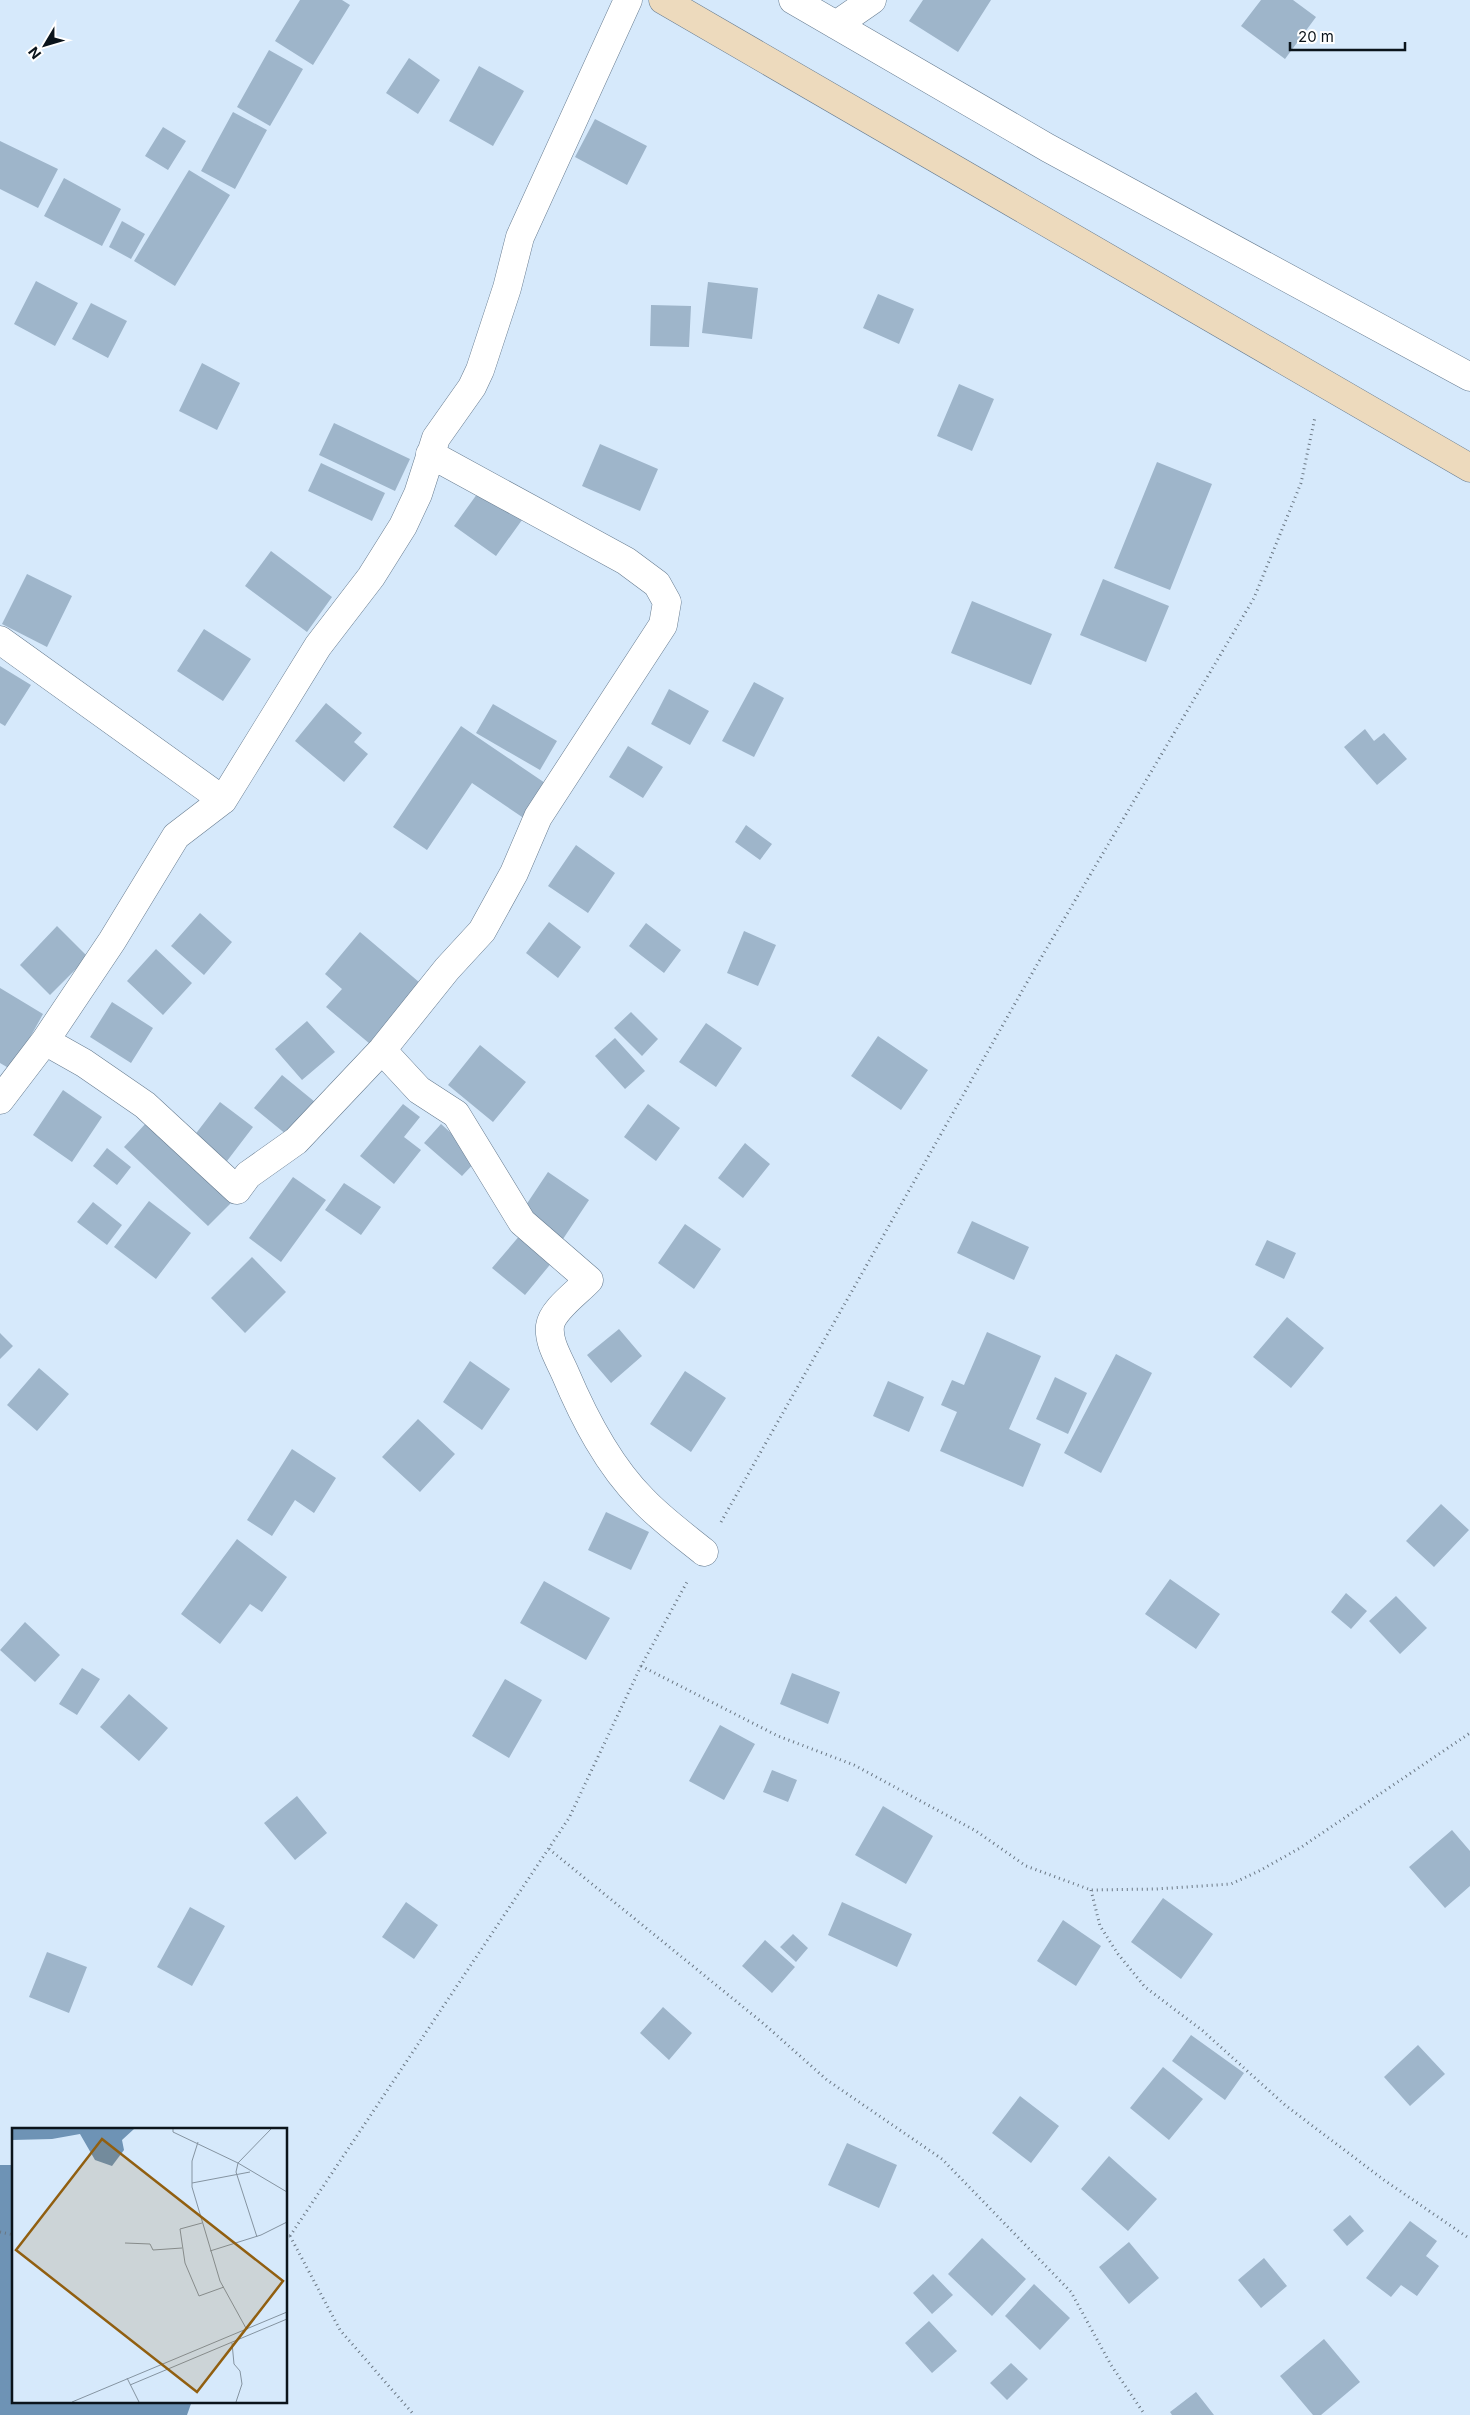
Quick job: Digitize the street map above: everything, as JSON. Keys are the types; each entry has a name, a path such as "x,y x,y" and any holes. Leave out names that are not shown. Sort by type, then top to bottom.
{"main road":[{"path":"664,0 1470,468"}],"street":[{"path":"0,1100 45,1041 112,941 176,836 223,800 318,646 371,577 402,526 418,494 436,438 472,387 480,370 507,288 520,237 628,0"},
{"path":"793,0 1048,148 1470,377"},
{"path":"836,25 872,0"},
{"path":"45,1041 84,1063 145,1105 237,1190 248,1175 296,1141 382,1050 447,969 482,931 514,873 538,817 663,625 666,602 657,584 626,560 430,454"},
{"path":"0,640 223,800"},
{"path":"382,1050 419,1090 456,1114 522,1222 589,1280 560,1307 550,1326 553,1346 600,1444 625,1479 643,1500 704,1552"}],"path":[{"path":"414,2415 340,2330 288,2236 569,1818 641,1666 704,1552 1038,963 1254,598 1301,483 1322,382"},
{"path":"641,1666 778,1736 854,1765 976,1831 1026,1866 1091,1890 1156,1889 1231,1884 1300,1848 1470,1733"},
{"path":"549,1849 756,2018 827,2080 942,2158 1071,2292 1111,2365 1145,2415"},
{"path":"1091,1890 1100,1926 1118,1954 1144,1987 1203,2031 1284,2105 1384,2180 1470,2239"}],"water":[{"path":"0,2165 12,2165 12,2402 192,2402 187,2415 0,2415"}],"building":[{"path":"300,0 342,0 350,5 313,65 275,41"},
{"path":"923,0 991,0 958,52 909,21"},
{"path":"1261,0 1293,0 1316,17 1285,59 1241,26"},
{"path":"269,50 303,69 270,126 237,107"},
{"path":"409,58 440,80 418,114 386,93"},
{"path":"479,66 524,91 493,146 449,121"},
{"path":"233,112 267,130 235,189 201,171"},
{"path":"595,119 647,146 627,185 575,157"},
{"path":"163,127 186,141 168,170 145,156"},
{"path":"0,141 58,169 38,208 0,189"},
{"path":"189,170 230,195 175,286 134,261"},
{"path":"64,178 121,209 102,246 44,216"},
{"path":"122,221 145,234 131,259 109,247"},
{"path":"36,281 78,303 55,346 14,324"},
{"path":"708,282 758,288 752,339 702,333"},
{"path":"878,294 914,309 899,344 863,328"},
{"path":"91,303 127,321 108,358 72,339"},
{"path":"651,305 691,306 689,347 650,346"},
{"path":"202,363 240,383 217,430 179,411"},
{"path":"959,384 994,399 972,451 937,436"},
{"path":"334,423 410,459 395,491 319,455"},
{"path":"600,444 658,469 640,511 582,486"},
{"path":"1157,462 1212,484 1170,590 1114,568"},
{"path":"321,463 385,493 372,521 308,491"},
{"path":"480,490 522,520 496,556 454,526"},
{"path":"271,551 332,597 307,632 245,586"},
{"path":"27,574 72,596 47,647 2,624"},
{"path":"1103,579 1169,606 1146,662 1080,635"},
{"path":"972,601 1052,634 1031,685 951,653"},
{"path":"204,629 251,659 223,701 177,671"},
{"path":"0,666 31,685 5,726 0,723"},
{"path":"754,682 784,698 754,757 722,741"},
{"path":"669,689 709,711 690,745 651,724"},
{"path":"326,703 362,733 354,742 368,754 344,782 295,741"},
{"path":"493,704 557,741 540,770 476,733"},
{"path":"461,726 548,785 525,819 472,783 427,850 393,827"},
{"path":"1365,729 1374,741 1384,733 1407,759 1377,785 1344,747"},
{"path":"628,746 663,767 643,798 609,777"},
{"path":"746,825 772,844 760,860 735,842"},
{"path":"576,845 615,873 588,913 548,886"},
{"path":"200,913 232,942 204,975 171,946"},
{"path":"549,922 581,947 558,978 526,953"},
{"path":"646,923 681,950 664,973 629,946"},
{"path":"57,926 88,957 50,995 20,965"},
{"path":"744,931 776,945 758,986 727,973"},
{"path":"360,932 426,988 376,1049 326,1007 342,989 325,974"},
{"path":"156,949 192,983 163,1015 127,981"},
{"path":"0,988 43,1014 12,1070 0,1063"},
{"path":"112,1002 153,1028 131,1063 90,1037"},
{"path":"631,1012 658,1039 642,1056 614,1028"},
{"path":"307,1021 335,1052 302,1080 275,1049"},
{"path":"706,1023 742,1048 716,1087 679,1062"},
{"path":"878,1036 928,1070 901,1110 851,1076"},
{"path":"615,1038 645,1071 625,1089 595,1056"},
{"path":"480,1045 526,1082 493,1122 448,1085"},
{"path":"282,1075 315,1102 287,1135 254,1108"},
{"path":"63,1090 102,1117 72,1162 33,1135"},
{"path":"220,1102 253,1127 227,1161 194,1136"},
{"path":"403,1104 420,1117 404,1137 421,1150 394,1184 360,1156"},
{"path":"648,1104 680,1128 656,1161 624,1137"},
{"path":"147,1122 232,1202 208,1226 124,1147"},
{"path":"441,1124 479,1158 462,1176 424,1143"},
{"path":"745,1143 770,1164 743,1198 718,1178"},
{"path":"107,1148 131,1167 117,1185 93,1166"},
{"path":"548,1172 589,1200 563,1239 522,1211"},
{"path":"293,1177 326,1200 281,1262 249,1238"},
{"path":"344,1183 381,1207 361,1235 325,1210"},
{"path":"149,1201 191,1233 156,1279 114,1247"},
{"path":"93,1202 122,1225 107,1245 77,1222"},
{"path":"972,1221 1029,1247 1014,1280 957,1253"},
{"path":"685,1224 721,1249 694,1289 658,1263"},
{"path":"521,1234 553,1261 525,1295 492,1268"},
{"path":"1267,1240 1296,1253 1284,1279 1255,1265"},
{"path":"252,1257 286,1292 245,1333 211,1298"},
{"path":"1287,1317 1324,1348 1291,1388 1253,1357"},
{"path":"619,1329 642,1356 611,1383 587,1355"},
{"path":"987,1332 1041,1356 1009,1429 1041,1444 1023,1487 940,1451 957,1412 941,1405 952,1380 964,1385"},
{"path":"0,1333 13,1346 0,1359"},
{"path":"1116,1354 1152,1373 1101,1473 1064,1453"},
{"path":"470,1361 510,1389 482,1430 443,1402"},
{"path":"39,1368 69,1394 37,1431 7,1405"},
{"path":"685,1371 726,1398 691,1452 650,1424"},
{"path":"1055,1377 1087,1393 1068,1434 1036,1419"},
{"path":"888,1381 924,1397 909,1432 873,1416"},
{"path":"418,1419 455,1454 420,1492 382,1457"},
{"path":"292,1449 336,1478 314,1513 295,1500 272,1536 247,1520"},
{"path":"1441,1504 1469,1530 1434,1567 1406,1541"},
{"path":"606,1512 649,1532 631,1570 588,1550"},
{"path":"237,1539 287,1577 262,1612 250,1604 220,1644 181,1614"},
{"path":"1170,1579 1220,1614 1196,1649 1145,1614"},
{"path":"544,1581 610,1618 586,1660 520,1623"},
{"path":"1346,1593 1367,1611 1351,1629 1331,1612"},
{"path":"1396,1596 1427,1628 1400,1654 1369,1621"},
{"path":"25,1622 60,1655 35,1682 0,1650"},
{"path":"82,1668 100,1679 77,1715 59,1704"},
{"path":"792,1673 840,1692 828,1724 780,1704"},
{"path":"505,1679 542,1700 509,1758 472,1736"},
{"path":"129,1694 168,1728 139,1761 100,1727"},
{"path":"720,1725 755,1744 724,1800 689,1781"},
{"path":"772,1770 797,1780 788,1802 763,1792"},
{"path":"297,1796 327,1833 295,1860 264,1823"},
{"path":"883,1806 933,1836 906,1884 855,1855"},
{"path":"1452,1830 1470,1851 1470,1886 1445,1908 1409,1867"},
{"path":"1163,1898 1213,1934 1181,1979 1131,1942"},
{"path":"406,1902 438,1925 414,1959 382,1937"},
{"path":"842,1902 912,1934 897,1967 828,1935"},
{"path":"190,1907 225,1926 192,1986 157,1967"},
{"path":"1063,1920 1101,1946 1076,1986 1037,1961"},
{"path":"793,1934 808,1948 796,1962 780,1947"},
{"path":"765,1940 795,1967 772,1993 742,1966"},
{"path":"47,1952 87,1967 69,2013 29,1997"},
{"path":"663,2007 692,2033 669,2060 640,2033"},
{"path":"1191,2035 1244,2073 1225,2100 1172,2061"},
{"path":"1418,2045 1445,2074 1410,2106 1384,2077"},
{"path":"1163,2067 1203,2099 1169,2140 1130,2108"},
{"path":"1020,2096 1059,2126 1031,2163 992,2133"},
{"path":"847,2143 897,2165 879,2208 828,2185"},
{"path":"1109,2156 1157,2199 1128,2231 1081,2189"},
{"path":"1350,2215 1364,2231 1347,2246 1333,2230"},
{"path":"1410,2221 1437,2241 1426,2256 1439,2266 1417,2296 1401,2285 1391,2297 1366,2278"},
{"path":"982,2238 1026,2279 992,2316 948,2274"},
{"path":"1129,2242 1159,2278 1129,2304 1099,2267"},
{"path":"1264,2258 1287,2286 1261,2308 1238,2280"},
{"path":"933,2274 953,2295 932,2314 913,2293"},
{"path":"1034,2284 1070,2318 1040,2350 1005,2316"},
{"path":"929,2321 957,2351 932,2373 905,2343"},
{"path":"1324,2339 1360,2382 1321,2415 1313,2415 1280,2376"},
{"path":"1011,2363 1028,2379 1007,2400 990,2383"},
{"path":"1196,2392 1214,2415 1172,2415 1170,2412"}]}
